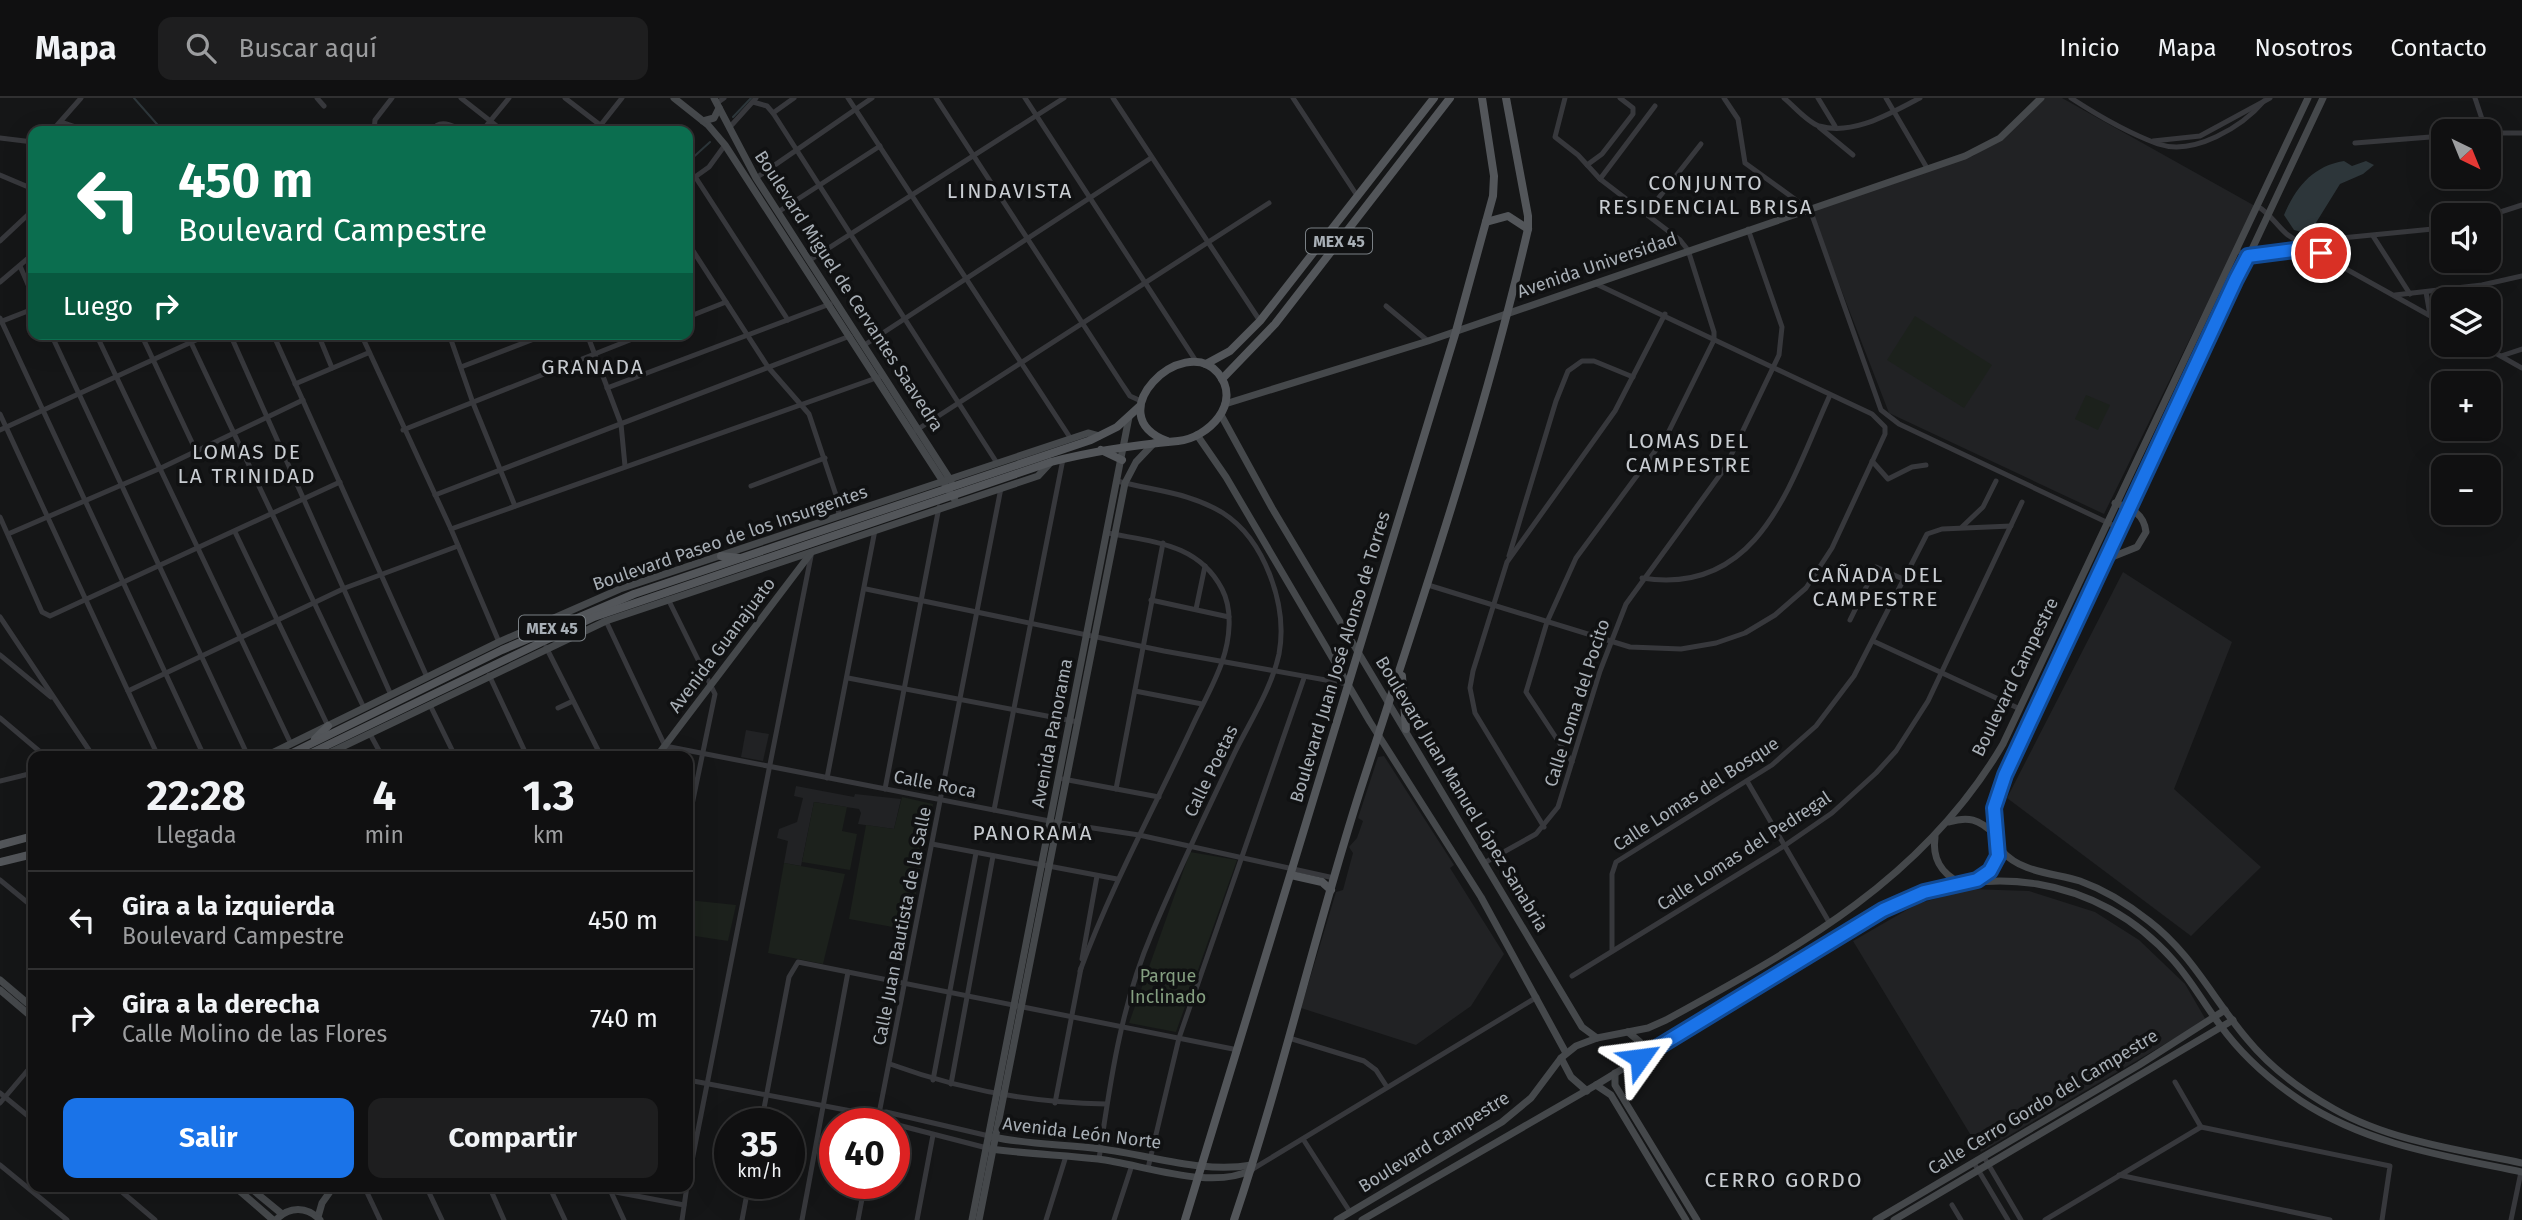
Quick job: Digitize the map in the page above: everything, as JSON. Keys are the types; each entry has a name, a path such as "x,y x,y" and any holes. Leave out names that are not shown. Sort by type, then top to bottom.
{"main road":[{"name":"MEX 45","path":"1201,363 1230,351 1260,321 1434,98"},
{"name":"MEX 45","path":"1222,379 1275,324 1450,98"},
{"name":"Boulevard Juan José Alonso de Torres","path":"1185,1220 1198,1176 1205,1167 1358,650 1456,331 1486,222 1494,186 1482,98"},
{"path":"1234,1220 1254,1167 1334,878 1429,585 1509,312 1528,229 1506,98"},
{"path":"1486,222 1508,216 1528,229"},
{"path":"1201,363 1222,379 1226,392 1221,415 1197,435 1167,441 1147,426 1140,404 1150,386 1162,373 1180,365 1201,363"},
{"name":"Boulevard Paseo de los Insurgentes","path":"315,751 594,617 820,540 1099,436 1129,417 1140,404"},
{"name":"Boulevard Paseo de los Insurgentes","path":"297,751 577,617 634,594 830,529 1051,462 1101,450 1167,441"},
{"path":"1101,450 1122,460"},
{"path":"721,556 743,559"},
{"path":"577,617 589,604"},
{"path":"586,630 594,617"},
{"path":"1401,671 1406,729"},
{"path":"450,685 461,689"},
{"path":"308,746 328,726"},
{"path":"0,845 28,837"},
{"path":"0,862 28,855"},
{"path":"1292,871 1318,881 1331,890"}],"street":[{"path":"57,126 81,98"},
{"path":"317,98 324,106"},
{"path":"375,126 379,114 392,98"},
{"path":"461,98 497,126"},
{"path":"486,126 509,98"},
{"path":"565,98 601,125 622,98"},
{"name":"Boulevard Miguel de Cervantes Saavedra","path":"674,98 703,121 725,145 828,305 881,376 953,491"},
{"path":"773,113 794,98"},
{"path":"848,98 1071,439"},
{"path":"756,178 872,98"},
{"path":"936,98 1130,396 1140,404"},
{"path":"1025,98 1144,283 1201,363"},
{"path":"810,260 1064,98"},
{"path":"1113,98 1260,321"},
{"path":"1293,98 1358,197"},
{"path":"1565,98 1555,137 1570,147 1600,179 1680,240 1688,250 1714,328 1714,340 1667,435 1576,558 1547,622 1526,692 1572,762"},
{"path":"1587,165 1602,154 1633,114 1633,108 1620,98"},
{"path":"1724,98 1738,119 1745,163 1807,208 1878,404 1887,416 2121,529"},
{"path":"1784,98 1853,155"},
{"path":"1818,98 1835,126"},
{"path":"1886,98 1927,168"},
{"path":"1817,125 1858,126 1920,98"},
{"name":"Avenida Universidad","path":"1225,404 1428,341 1991,145 2041,98"},
{"name":"Boulevard Campestre","path":"1337,1220 1519,1110 1564,1055 1597,1038 1666,1020 1829,922 1887,883 1948,822 1989,768 2020,709 2308,98"},
{"name":"Boulevard Campestre","path":"1996,838 1994,808 2005,775 2323,98"},
{"path":"2475,98 2482,119"},
{"path":"2073,99 2153,141 2171,145 2203,141 2234,127 2267,99"},
{"path":"693,179 725,145 754,100 767,106 798,150 997,463"},
{"path":"703,121 714,118 719,101"},
{"name":"Boulevard Miguel de Cervantes Saavedra","path":"719,101 731,132 756,178 866,344 881,376"},
{"path":"1600,179 1655,106"},
{"path":"61,122 73,126"},
{"path":"2501,132 2522,133"},
{"path":"2354,143 2431,137"},
{"path":"0,138 28,141"},
{"path":"1646,214 1701,144"},
{"path":"778,212 880,146"},
{"path":"866,344 1028,241 1151,158"},
{"path":"0,175 28,187"},
{"path":"696,177 788,320"},
{"path":"915,431 1269,203"},
{"path":"2501,212 2522,205"},
{"path":"2257,206 2268,212 2280,229 2292,239 2307,243 2431,229"},
{"path":"0,241 28,215"},
{"name":"Calle Loma del Pocito","path":"1484,863 1544,827 1558,807 1611,641 1626,604 1724,468 1773,368 1782,345 1782,327 1748,229"},
{"path":"2373,236 2410,294"},
{"path":"2333,259 2335,240"},
{"path":"2237,251 2248,256 2302,249 2333,259 2430,315"},
{"path":"693,251 768,367 802,404 825,457 840,507 839,516"},
{"path":"0,282 28,259"},
{"path":"20,266 28,284"},
{"path":"2395,295 2482,285 2522,276"},
{"path":"1429,585 1611,641 1655,650 1681,649 1745,633 1775,615 1819,572 1872,461 1885,427 1871,414 1665,314 1594,283"},
{"path":"2426,292 2430,315"},
{"path":"607,388 837,301"},
{"path":"693,315 726,302"},
{"path":"1386,306 1428,341"},
{"path":"28,311 1,320 41,411 202,751"},
{"path":"1507,562 1615,411 1665,314"},
{"path":"435,495 859,333"},
{"path":"54,340 246,751"},
{"path":"99,340 161,468 195,548 291,744"},
{"path":"144,340 196,451"},
{"path":"190,340 364,708"},
{"path":"3,428 197,340"},
{"path":"233,340 391,695"},
{"path":"276,340 427,677"},
{"path":"320,340 332,368"},
{"path":"363,340 451,529 499,642"},
{"path":"451,340 473,403 515,506"},
{"path":"461,367 531,340"},
{"path":"589,340 621,424 625,466"},
{"path":"403,430 630,340"},
{"path":"2501,356 2522,349"},
{"path":"295,384 368,353"},
{"path":"2501,356 2522,368"},
{"path":"1544,827 1471,702 1474,671 1518,522 1568,371 1582,361 1594,361 1633,377"},
{"path":"451,529 881,376"},
{"path":"1642,579 1664,582 1688,580 1730,563 1752,545 1769,524 1830,395"},
{"path":"8,534 161,468 303,400"},
{"path":"0,414 3,428 157,751"},
{"name":"Boulevard Juan Manuel López Sanabria","path":"1221,415 1247,464 1582,1027 1597,1038"},
{"name":"Avenida Panorama","path":"1056,822 1059,779 1112,533 1129,417"},
{"name":"Boulevard Paseo de los Insurgentes","path":"334,751 546,647 606,621 939,507 953,491 997,463 1088,433 1099,436"},
{"path":"1197,435 1226,477 1348,684 1480,897 1537,997 1574,1081 1587,1091"},
{"name":"Avenida Panorama","path":"1121,482 1154,442"},
{"path":"751,486 825,457"},
{"path":"994,810 1016,710 1063,459"},
{"path":"1872,461 1888,479 1912,467 1926,465"},
{"name":"Boulevard Paseo de los Insurgentes","path":"276,751 499,642 620,590 839,516 953,491 1001,487 1038,476 1051,462"},
{"path":"1962,527 1983,507 1996,481"},
{"path":"0,517 45,615 50,616 340,482"},
{"name":"Calle Poetas","path":"1098,1159 1121,1025 1150,936 1273,671 1280,644 1280,616 1261,558 1232,520 1195,499 1121,482"},
{"name":"Calle Juan Bautista de la Salle","path":"880,1108 1001,487"},
{"name":"Calle Lomas del Pedregal","path":"1572,976 1784,846 1832,813 1896,751 1922,712 2022,502"},
{"path":"2106,560 2137,547 2144,540 2145,523 2130,508 2115,503"},
{"path":"884,789 939,507"},
{"name":"Avenida Guanajuato","path":"661,751 839,516"},
{"path":"1518,522 1530,529"},
{"name":"Calle Lomas del Bosque","path":"1612,951 1612,874 1616,862 1772,765 1816,726 1836,704 1873,641 1927,534 1942,528 2011,526"},
{"path":"827,778 866,589 875,530"},
{"path":"234,532 328,726"},
{"path":"1080,971 1117,879 1223,661 1229,617 1223,590 1205,566 1181,549 1112,533"},
{"path":"1116,789 1163,543"},
{"path":"128,691 381,572 458,546"},
{"path":"693,1138 707,1084 811,553"},
{"path":"1196,609 1205,566"},
{"path":"1850,620 1876,568 1903,579"},
{"path":"866,589 1143,647 1348,684"},
{"path":"668,599 712,684 715,700 693,800"},
{"path":"1151,600 1229,617"},
{"path":"0,617 90,751"},
{"path":"606,621 665,746"},
{"path":"1873,641 2020,709"},
{"path":"546,647 598,751"},
{"path":"0,655 56,701"},
{"path":"489,675 525,751"},
{"path":"848,678 905,687 1073,722"},
{"path":"1148,1168 1179,1038 1304,678"},
{"path":"1135,691 1202,704"},
{"path":"558,708 573,701"},
{"path":"430,705 453,751"},
{"path":"0,718 39,751"},
{"name":"Avenida Panorama","path":"972,1220 991,1149 998,1138 1002,1095 1046,866 1068,780 1073,722"},
{"path":"370,734 379,751"},
{"name":"Calle Roca","path":"665,746 692,751"},
{"name":"Calle Roca","path":"693,751 1056,822 1139,835 1242,856 1292,871 1334,878"},
{"path":"0,781 28,774"},
{"path":"1059,779 1159,797"},
{"path":"1746,781 1829,922"},
{"path":"1948,822 1961,818 1975,819 2018,863 2081,881 2126,904 2149,920 2182,950 2260,1054 2285,1076 2353,1119 2414,1139 2522,1163"},
{"path":"1935,836 1938,863 1949,877 1960,883"},
{"path":"1977,880 1997,861 1996,838"},
{"path":"932,844 1117,879"},
{"path":"933,1080 976,853"},
{"path":"951,1084 993,856"},
{"path":"1055,1103 1097,876"},
{"name":"Boulevard Campestre","path":"1362,1220 1587,1091 1883,910 1924,892 1977,880 2008,879 2055,886 2099,902 2120,913 2172,959 2221,1027 2278,1084 2300,1101 2348,1128 2385,1143 2521,1172"},
{"path":"0,880 28,903"},
{"path":"764,1108 791,970 795,963 801,961 1238,1050"},
{"path":"802,1220 848,972"},
{"path":"0,980 28,1004"},
{"path":"0,990 28,1014"},
{"path":"1254,1167 1537,997"},
{"name":"Calle Cerro Gordo del Campestre","path":"1876,1220 2225,1010"},
{"name":"Calle Cerro Gordo del Campestre","path":"1894,1220 2232,1020"},
{"path":"1628,1032 1640,1042 1640,1058"},
{"path":"1289,1038 1364,1061 1376,1070 1387,1087"},
{"path":"890,1064 933,1080 1002,1095 1055,1103 1106,1104"},
{"path":"0,1103 3,1095 28,1069"},
{"path":"1615,1073 1615,1085 1697,1220"},
{"name":"Avenida León Norte","path":"693,1081 838,1108"},
{"path":"2175,1082 2201,1127"},
{"path":"1596,1085 1611,1094 1686,1220"},
{"path":"3,1095 28,1116"},
{"name":"Avenida Panorama","path":"979,1220 991,1149 989,1136 1002,1095"},
{"name":"Avenida León Norte","path":"910,1118 1029,1144 1100,1149 1205,1167 1254,1167"},
{"path":"2045,1220 2201,1127 2390,1166 2382,1220"},
{"name":"Avenida León Norte","path":"910,1129 991,1149 1098,1159 1198,1176 1236,1175 1254,1167"},
{"path":"917,1220 933,1135"},
{"path":"1303,1139 1350,1212"},
{"path":"1461,1147 1467,1158"},
{"path":"1046,1220 1066,1156"},
{"path":"1984,1157 2021,1220"},
{"path":"1974,1163 2008,1220"},
{"path":"0,1165 28,1188"},
{"path":"1114,1220 1132,1165"},
{"path":"1205,1167 1208,1177"},
{"path":"2511,1220 2521,1172"},
{"path":"2119,1175 2330,1220"},
{"path":"33,1192 67,1220"},
{"path":"122,1192 155,1220"},
{"path":"242,1192 277,1218"},
{"path":"253,1192 277,1218"},
{"path":"307,1210 319,1219 322,1203 330,1192"},
{"path":"367,1192 380,1220"},
{"path":"429,1192 442,1220"},
{"path":"492,1192 504,1220"},
{"path":"552,1192 565,1220"},
{"path":"611,1192 684,1205"},
{"path":"611,1192 625,1220"},
{"path":"682,1220 686,1192"},
{"path":"742,1220 746,1199"},
{"path":"858,1220 862,1199"},
{"path":"277,1218 294,1209 307,1210 322,1203"},
{"path":"1952,1205 1961,1220"}],"shaded area":[{"path":"2045,98 2062,98 2255,206 2104,514 1889,413 1810,209 1973,156 1999,139"},
{"path":"2344,161 2352,166 2366,161 2374,165 2363,174 2340,184 2309,234 2294,230 2284,215 2294,195 2315,173"},
{"path":"2123,572 2232,642 2174,789 2261,867 2191,936 2007,798"},
{"path":"746,730 769,734 763,761 741,757"},
{"path":"1384,756 1454,865 1450,868 1504,954 1471,1006 1416,1045 1301,1008 1336,892 1343,890 1353,853 1349,847 1357,838 1363,821 1358,818 1378,757"},
{"path":"796,786 854,797 855,794 901,799 894,829 858,824 861,813 859,809 814,802 801,866 784,863 788,841 777,838 779,829 797,822 803,798 794,796"},
{"path":"1969,889 2029,891 2095,912 2139,940 2185,984 2206,1020 1981,1152 1853,941 1917,904"}],"green space":[{"path":"1915,316 1992,365 1964,408 1887,360"},
{"path":"2086,395 2110,405 2098,430 2075,419"},
{"path":"902,797 933,804 909,930 849,919 866,825 894,829"},
{"path":"814,802 847,807 842,831 857,834 850,870 802,862"},
{"name":"Parque Inclinado","path":"1190,852 1237,860 1176,1032 1129,1023"},
{"path":"784,863 845,874 823,964 768,953"},
{"path":"693,901 736,905 728,941 693,936"}],"waterway":[{"path":"134,98 159,126"},
{"path":"733,117 751,98"},
{"path":"693,157 710,142"}],"district":[{"name":"LINDAVISTA","path":"1010,191"},
{"name":"CONJUNTO RESIDENCIAL BRISA","path":"1706,195"},
{"name":"GRANADA","path":"593,367"},
{"name":"LOMAS DEL CAMPESTRE","path":"1689,453"},
{"name":"LOMAS DE LA TRINIDAD","path":"247,464"},
{"name":"CAÑADA DEL CAMPESTRE","path":"1876,587"},
{"name":"PANORAMA","path":"1033,833"},
{"name":"CERRO GORDO","path":"1784,1180"}],"route":[{"path":"1640,1058 1883,910 1924,892 1977,880 1994,866 1998,856 1993,823 1994,808 2000,786 2248,256 2294,249 2321,253"}]}
